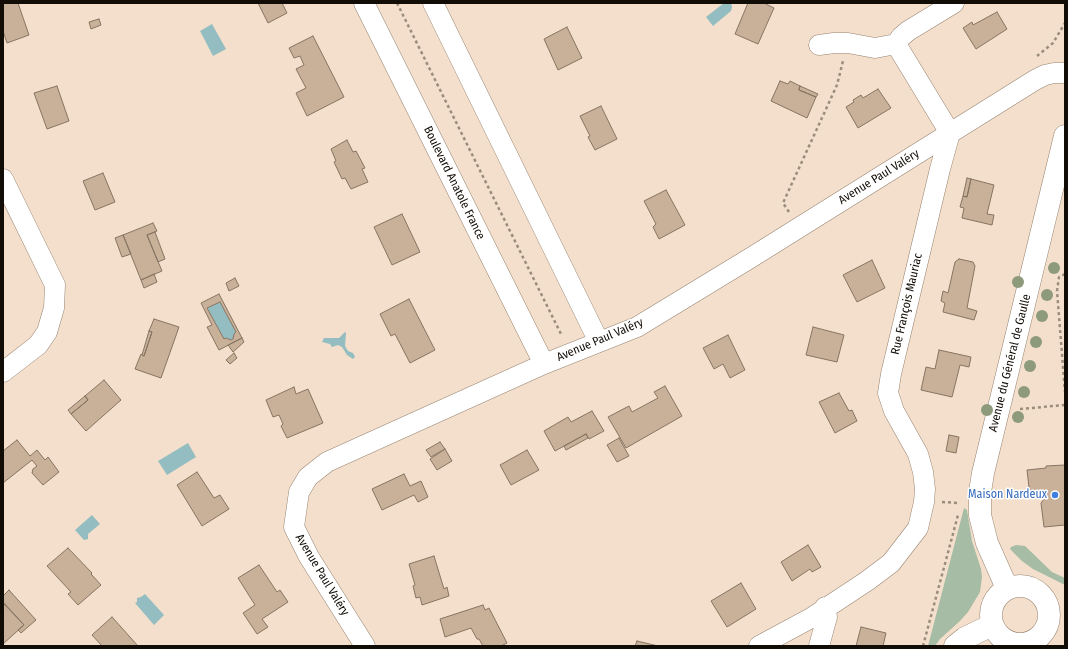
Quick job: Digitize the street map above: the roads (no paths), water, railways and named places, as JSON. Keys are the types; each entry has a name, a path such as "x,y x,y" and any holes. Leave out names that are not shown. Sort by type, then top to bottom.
{"street":[{"name":"Boulevard Anatole France","path":"364,3 544,364"},
{"path":"433,3 599,342"},
{"path":"819,45 848,43 875,48 896,44 908,31 954,3"},
{"path":"896,44 950,133"},
{"name":"Avenue Paul Valéry","path":"365,646 309,557 294,528 299,492 308,477 328,462 544,364 637,326 798,228 1035,80 1045,75 1065,73"},
{"name":"Rue François Mauriac","path":"759,646 811,618 825,607 867,581 891,563 918,528 924,502 925,489 923,472 918,454 894,410 888,393 891,374 938,176 950,133"},
{"name":"Avenue du Général de Gaulle","path":"1007,588 987,543 980,515 980,492 983,473 1065,136"},
{"path":"3,179 55,285 54,308 47,332 38,346 3,372"},
{"path":"1016,585 1033,588 1046,601 1057,609 1049,618 1047,626 1042,633 1029,644 1011,643 1003,639 992,625 990,616 991,608 997,596 1007,588 1016,585"},
{"path":"819,646 827,617 825,607"},
{"path":"955,646 965,638 992,625"}],"water":[{"path":"724,3 731,3 731,11 713,26 706,17"},
{"path":"212,24 226,49 213,56 200,31"},
{"path":"220,302 236,332 231,340 226,338 224,339 207,308"},
{"path":"345,332 345,346 348,351 353,353 355,357 353,359 347,355 342,347 338,345 332,347 330,344 322,342 324,338 339,338"},
{"path":"188,443 196,457 167,475 158,461"},
{"path":"92,515 100,524 88,534 88,539 84,540 75,530"},
{"path":"145,594 164,615 154,625 135,603 137,602 137,598"}],"place":[{"name":"Maison Nardeux","path":"1055,495"}]}
